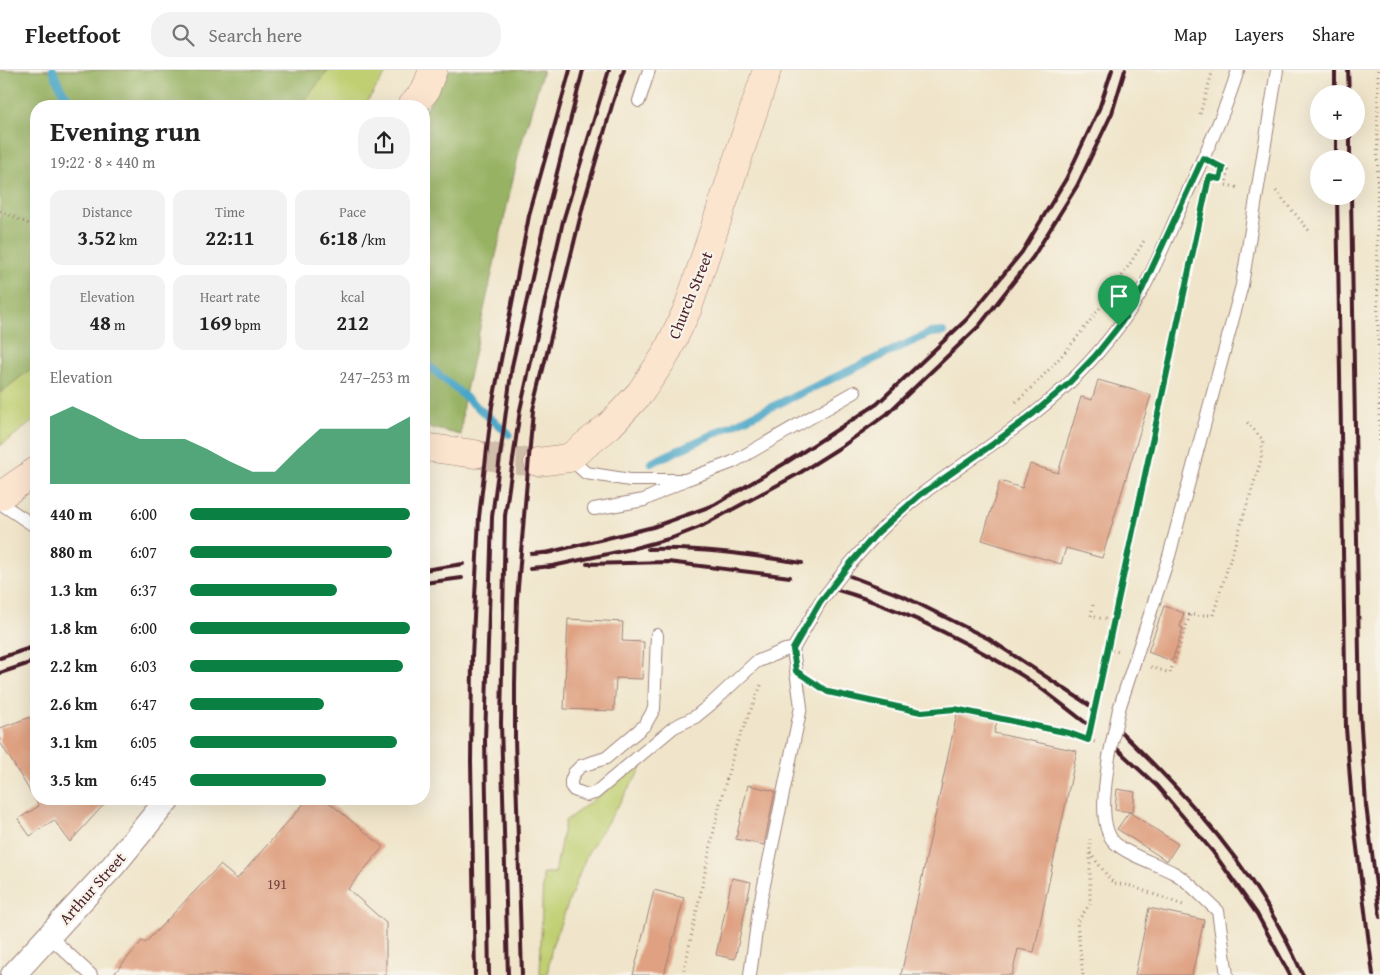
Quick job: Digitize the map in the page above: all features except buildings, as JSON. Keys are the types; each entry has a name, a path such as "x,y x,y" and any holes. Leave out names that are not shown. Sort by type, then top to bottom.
{"main road":[{"path":"417,100 424,91 433,70"},
{"name":"Church Street","path":"569,458 622,413 640,393 665,356 688,308 767,70"},
{"path":"430,448 475,454"},
{"path":"538,462 569,458"},
{"path":"0,496 30,475"}],"street":[{"name":"Arthur Street","path":"13,975 114,866 163,805"}],"lane":[{"path":"639,101 649,70"},
{"path":"750,975 759,909 801,707 793,649 820,602 876,534 920,495 1034,413 1067,385 1095,356 1119,326 1140,294 1222,117 1238,70"},
{"path":"1227,975 1218,911 1176,874 1116,844 1111,838 1107,826 1105,802 1109,757 1119,709 1158,593 1242,285 1277,70"},
{"path":"594,509 644,500 685,480 733,462 855,392"},
{"path":"569,458 586,473 630,480 685,480"},
{"path":"0,503 30,523"},
{"path":"657,635 654,709 646,725 606,758 581,766 574,773 571,781 574,790 587,795 595,793 674,727 695,717 711,704 756,662 785,650 793,649"},
{"path":"49,936 91,975"}],"path":[{"path":"1198,120 1213,70"},
{"path":"1378,70 1377,262 1380,465"},
{"path":"1203,158 1223,168 1220,179 1209,177"},
{"path":"1088,738 1204,202"},
{"path":"0,211 30,224"},
{"path":"1010,407 1048,370 1102,306 1149,232"},
{"path":"1183,615 1213,615 1260,460 1263,440 1246,421"},
{"path":"1093,605 1091,616 1113,621"},
{"path":"1150,666 1170,673 1190,615"},
{"path":"796,671 828,692 921,712 955,709 1069,733 1100,743"},
{"path":"683,975 719,807 730,765 741,731 764,677"},
{"path":"1084,975 1077,922 1090,904 1090,834"},
{"path":"1090,853 1113,883 1131,886 1192,908"}],"green space":[{"path":"0,70 388,70 368,100 30,100 30,424 0,446"},
{"path":"0,70 328,70 306,100 30,100 30,370 0,393"},
{"path":"449,70 543,70 519,152 463,404 461,435 430,427 430,102"},
{"path":"640,765 642,768 587,854 552,946 547,975 540,975 543,873 555,873 565,821"}],"waterway":[{"path":"53,70 57,81 70,100"},
{"path":"651,463 930,333 943,332"},
{"path":"430,367 509,434"}],"tunnel":[{"path":"475,454 515,461 538,462"}],"railway":[{"path":"475,975 471,762 472,657 479,517 492,406 529,216 570,70"},
{"path":"489,975 485,740 492,517 512,366 546,216 583,70"},
{"path":"508,975 501,723 505,516 520,410 563,221 609,70"},
{"path":"522,975 515,683 517,599 533,410 584,202 624,70"},
{"path":"546,553 653,527 714,505 787,462 877,404 967,319 1022,252 1066,179 1099,109 1112,70"},
{"path":"548,567 631,549 672,538 700,527 798,474 844,445 887,414 979,326 1033,257 1077,186 1112,113 1125,70"},
{"path":"1335,70 1335,85"},
{"path":"1348,70 1349,85"},
{"path":"1336,140 1336,150"},
{"path":"1350,140 1350,150"},
{"path":"1337,205 1346,728 1353,816 1373,975"},
{"path":"1351,205 1360,712 1366,805 1380,917"},
{"path":"648,549 706,550 802,563"},
{"path":"531,554 553,552"},
{"path":"587,564 668,562 790,577"},
{"path":"430,569 463,564"},
{"path":"530,568 554,566"},
{"path":"842,573 905,597 989,639 1089,705"},
{"path":"430,582 462,578"},
{"path":"831,588 879,604 927,624 973,647 1027,678 1086,723"},
{"path":"0,658 30,648"},
{"path":"0,673 30,663"},
{"path":"1120,731 1180,791 1217,834 1251,880 1286,939 1303,975"},
{"path":"1116,748 1157,786 1213,852 1257,914 1290,975"}],"route":[{"path":"1203,158 1223,168 1220,179 1209,177 1088,740 1069,733 955,709 921,712 828,692 796,671 793,649 820,602 876,534 920,495 993,444 1067,385 1095,356 1119,326 1140,294 1203,158"}]}
